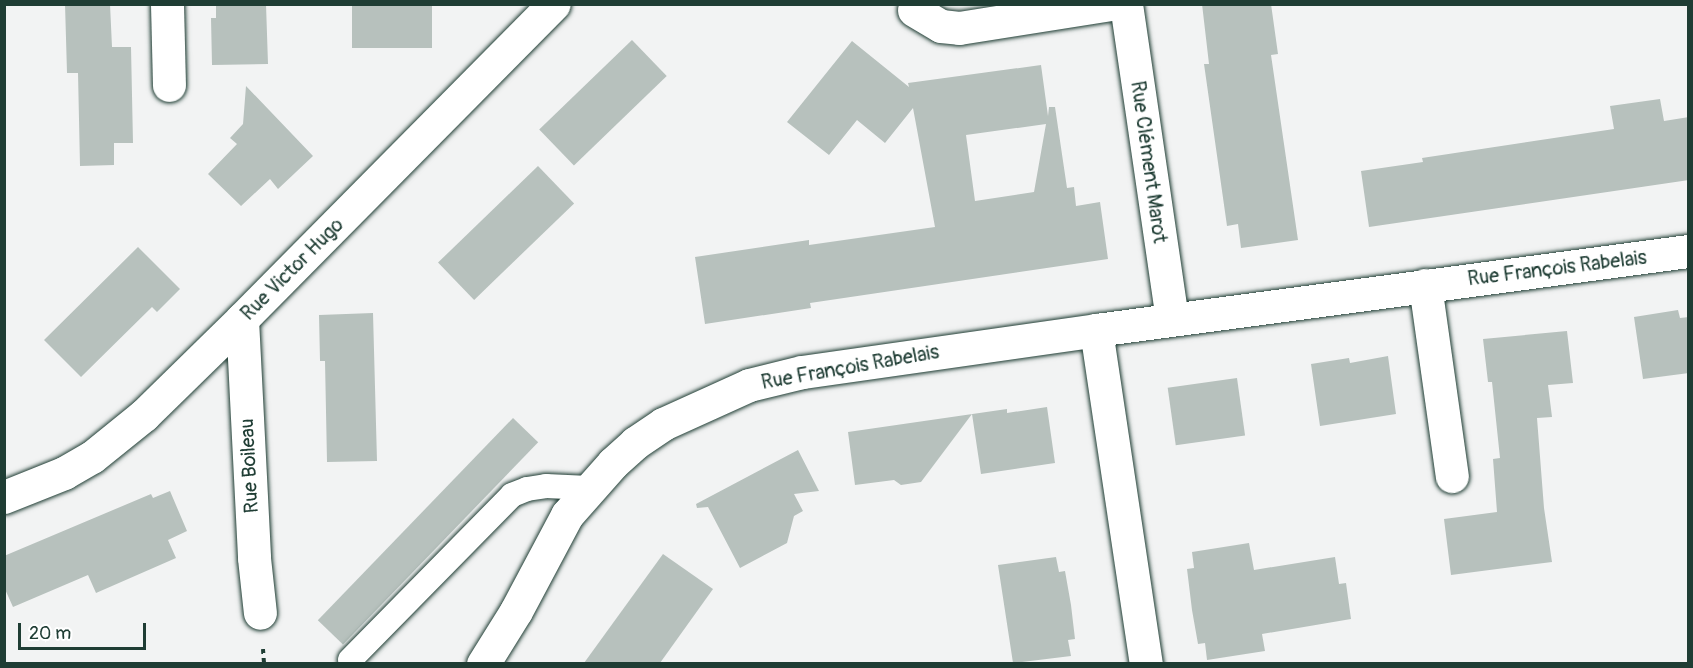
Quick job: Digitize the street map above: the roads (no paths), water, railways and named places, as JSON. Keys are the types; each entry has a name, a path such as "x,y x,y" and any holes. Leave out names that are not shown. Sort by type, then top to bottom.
{"street":[{"path":"168,4 169,85"},
{"path":"914,10 941,26 959,28 1111,4"},
{"name":"Rue Clément Marot","path":"1126,4 1172,319"},
{"name":"Rue Victor Hugo","path":"4,496 64,473 92,457 144,415 242,319 537,10"},
{"name":"Rue François Rabelais","path":"483,663 516,611 567,515 589,488 635,443 663,424 749,385 802,372 1172,319 1689,251"},
{"path":"1425,285 1452,476"},
{"name":"Rue Boileau","path":"242,319 254,558 260,613"},
{"path":"1096,330 1146,663"}],"lane":[{"path":"350,660 512,495 527,489 546,486 589,488"}]}
